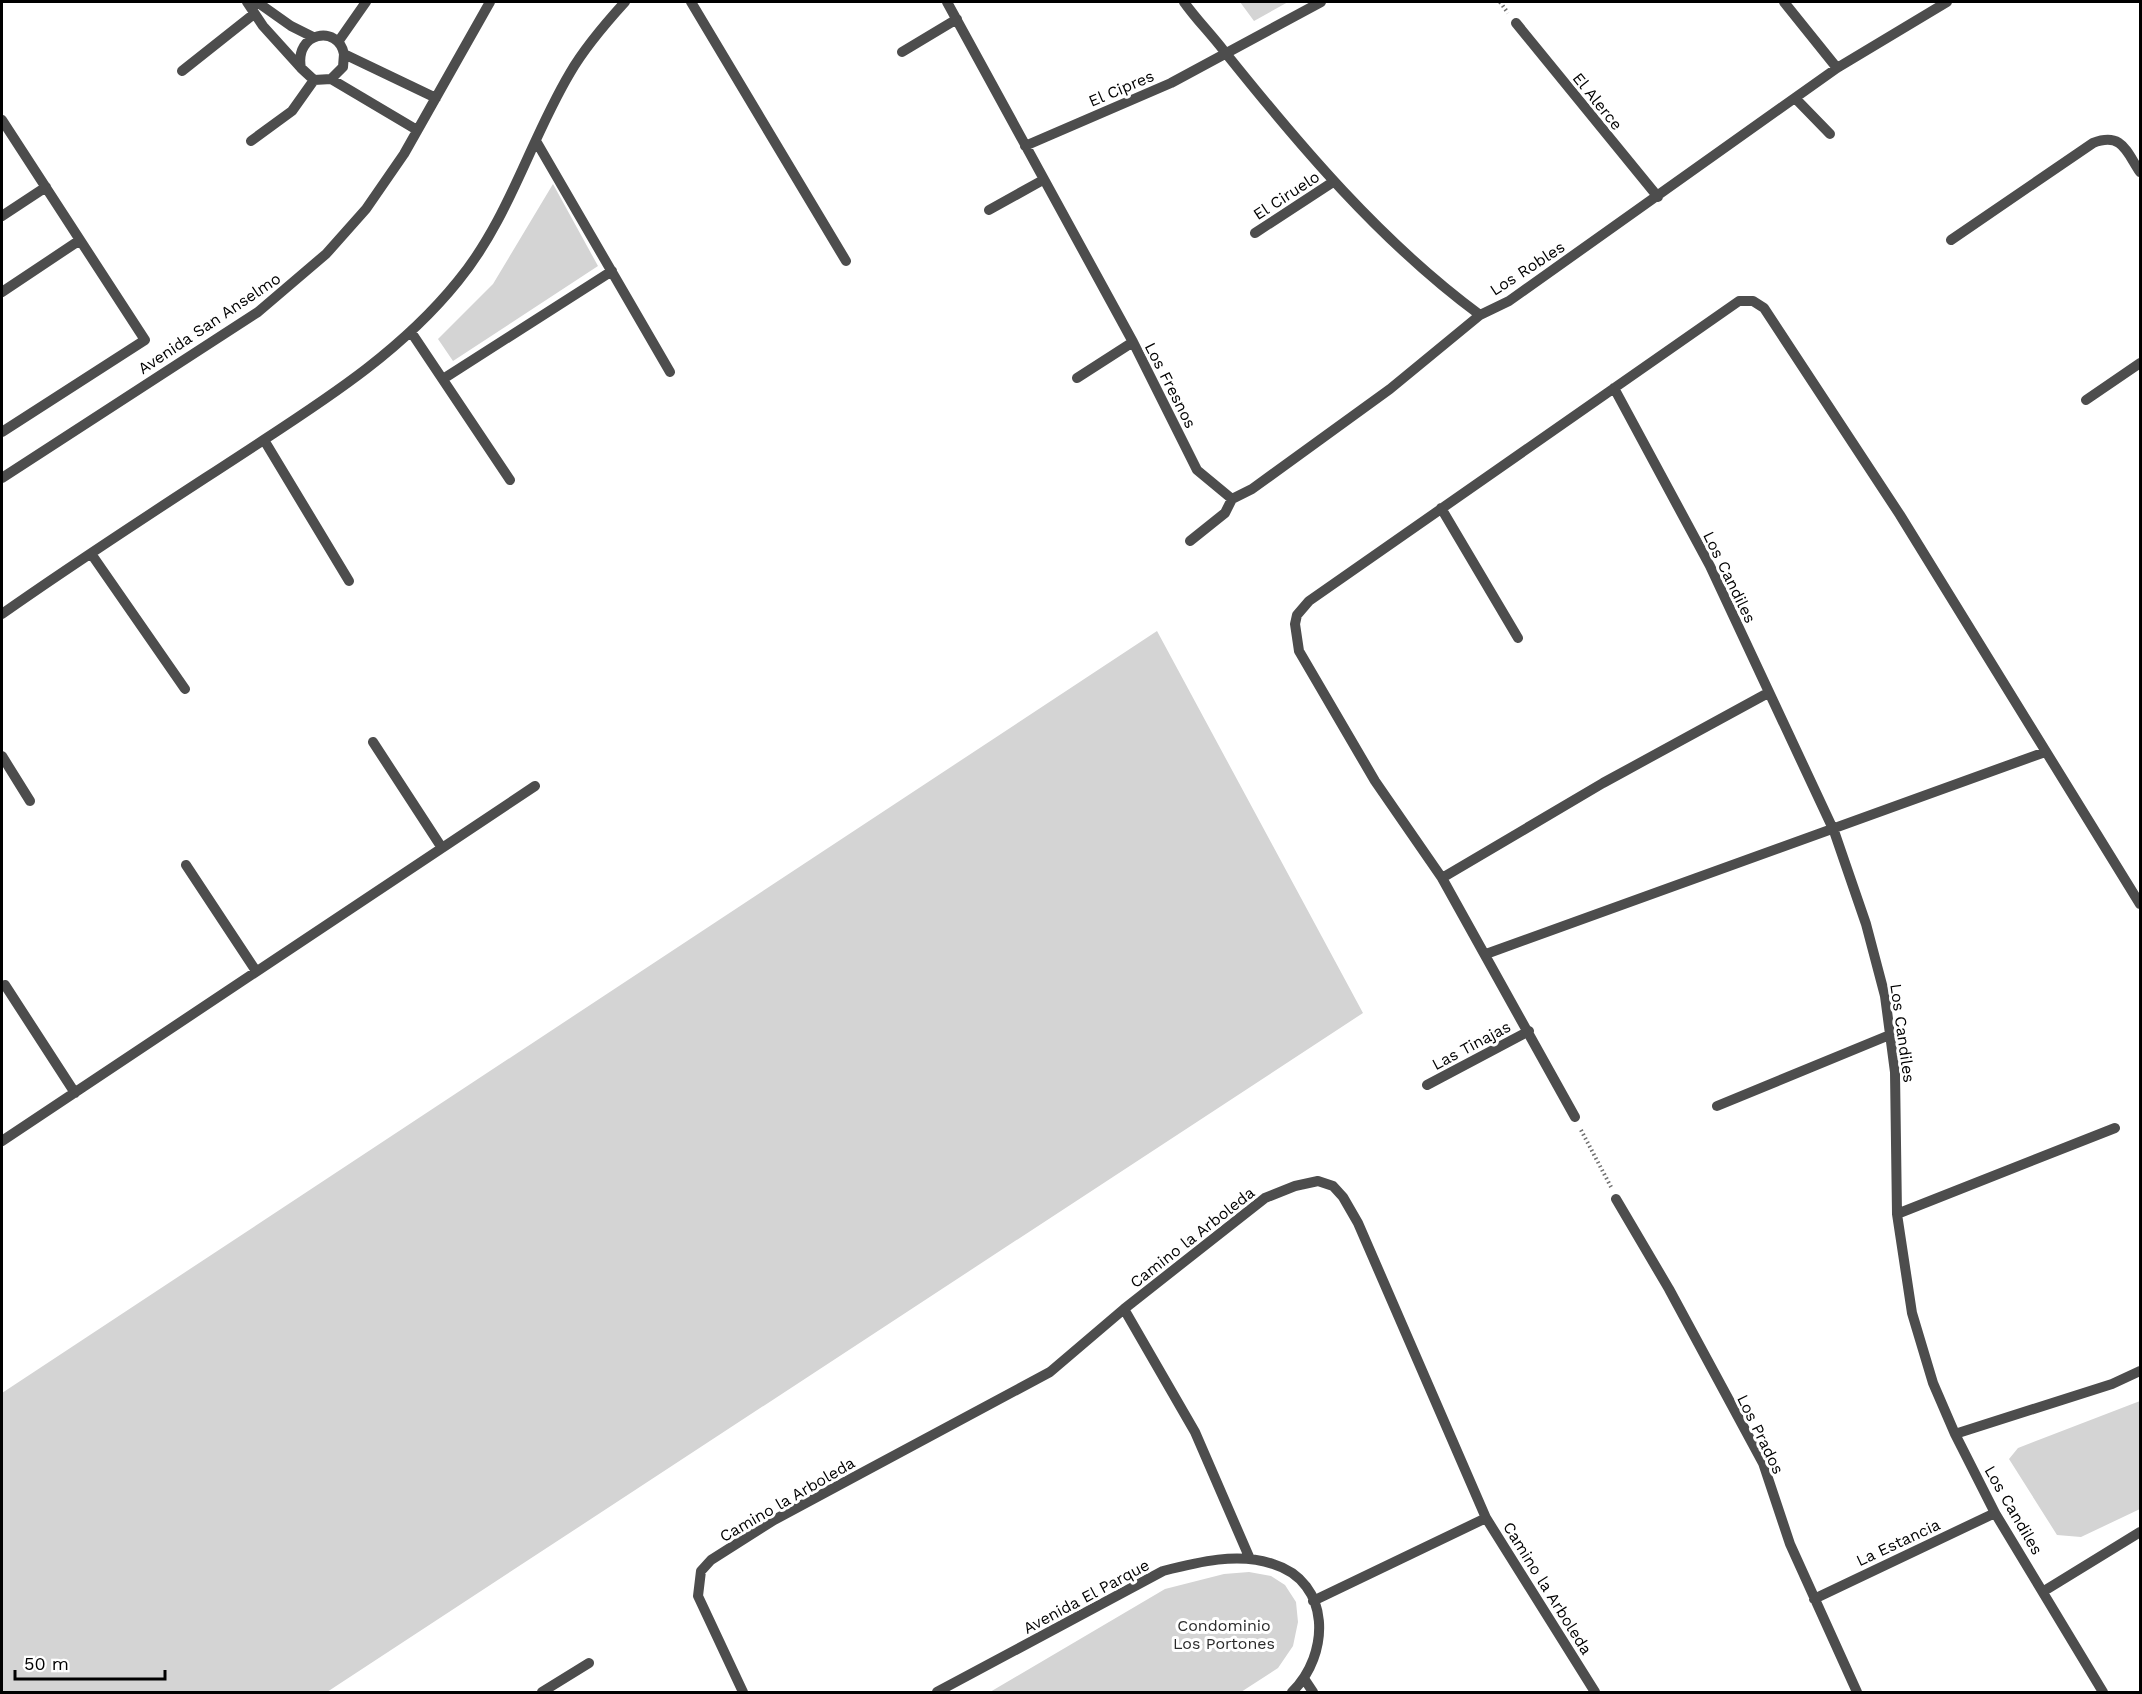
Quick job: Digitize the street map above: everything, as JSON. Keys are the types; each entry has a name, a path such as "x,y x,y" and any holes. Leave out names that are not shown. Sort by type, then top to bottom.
{"street":[{"path":"247,2 254,14 314,80 331,79 417,130"},
{"path":"257,2 291,26 313,37"},
{"path":"338,42 366,2"},
{"name":"Avenida San Anselmo","path":"2,478 282,294 347,232 386,182 490,2"},
{"path":"2,614 318,405 372,366 411,332 459,280 472,261 504,209 570,73 600,30 625,2"},
{"path":"691,2 846,261"},
{"name":"Los Fresnos","path":"947,2 1133,342 1197,470 1232,499"},
{"name":"El Cipres","path":"1025,146 1171,83 1321,2"},
{"path":"1784,2 1837,68"},
{"name":"Los Robles","path":"1189,3 1242,76 1333,182 1446,290 1480,315 1509,302 1837,68 1947,2"},
{"path":"182,71 254,14"},
{"path":"902,52 957,19"},
{"name":"El Alerce","path":"1516,23 1658,197"},
{"path":"301,68 301,50 313,37 322,35 338,42 344,54 343,67 331,79"},
{"path":"344,54 436,98"},
{"path":"251,141 292,111 314,80"},
{"path":"1795,98 1830,134"},
{"path":"2,120 145,340 2,432"},
{"path":"1951,240 2092,143 2111,139 2121,143 2140,172"},
{"path":"536,141 670,372"},
{"path":"989,210 1043,180"},
{"name":"El Ciruelo","path":"1255,233 1333,182"},
{"path":"2,216 46,187"},
{"path":"2,292 80,240"},
{"path":"443,379 612,271"},
{"path":"1575,1117 1442,878 1375,781 1299,651 1294,633 1297,615 1308,601 1732,304 1747,300 1764,308 1907,525 2140,904"},
{"path":"1190,541 1225,513 1232,499 1252,489 1390,389 1480,315"},
{"path":"411,332 510,480"},
{"path":"1077,378 1133,342"},
{"path":"2086,400 2140,363"},
{"name":"Los Candiles","path":"1614,388 1710,566 1767,693 1834,831 1876,958 1892,1034 1896,1072 1898,1214 1912,1313 1933,1383 1955,1434 1995,1513 2103,1692"},
{"path":"264,440 350,581"},
{"path":"1442,508 1518,638"},
{"path":"92,555 185,689"},
{"path":"1442,878 1603,783 1767,693"},
{"path":"373,741 442,848"},
{"path":"1486,954 1834,831 2045,752"},
{"path":"2,756 30,801"},
{"path":"2,1141 535,786"},
{"path":"186,865 256,971"},
{"path":"5,985 75,1093"},
{"name":"Las Tinajas","path":"1427,1085 1529,1031"},
{"path":"1717,1106 1892,1034"},
{"path":"1898,1214 2115,1128"},
{"name":"Camino la Arboleda","path":"743,1692 698,1596 701,1571 711,1560 774,1520 1050,1372 1124,1309 1265,1198 1295,1186 1318,1181 1333,1186 1343,1197 1358,1223 1486,1518 1596,1692"},
{"name":"Los Prados","path":"1616,1199 1669,1289 1762,1463 1790,1544 1857,1692"},
{"path":"1124,1309 1195,1432 1250,1559"},
{"path":"1955,1434 2112,1384 2140,1371"},
{"name":"La Estancia","path":"1814,1599 1995,1513"},
{"path":"1313,1601 1486,1518"},
{"path":"2044,1591 2140,1532"},
{"name":"Avenida El Parque","path":"937,1692 1163,1571 1202,1561 1250,1559 1274,1564 1300,1578 1313,1601 1321,1622 1317,1655 1305,1680 1292,1692"},
{"path":"542,1692 590,1663"},
{"path":"1305,1680 1313,1692"}],"path":[{"path":"1575,1117 1616,1199"}],"green space":[{"path":"1240,2 1288,2 1254,21"},
{"path":"553,184 598,266 453,361 438,339 493,284"},
{"path":"1157,631 1363,1013 327,1692 2,1692 2,1393"},
{"path":"2140,1401 2140,1509 2081,1537 2057,1535 2009,1459 2018,1448"},
{"name":"Condominio Los Portones","path":"1249,1572 1271,1576 1285,1585 1296,1602 1298,1622 1293,1646 1278,1668 1241,1692 990,1692 1165,1589 1224,1574"}]}
